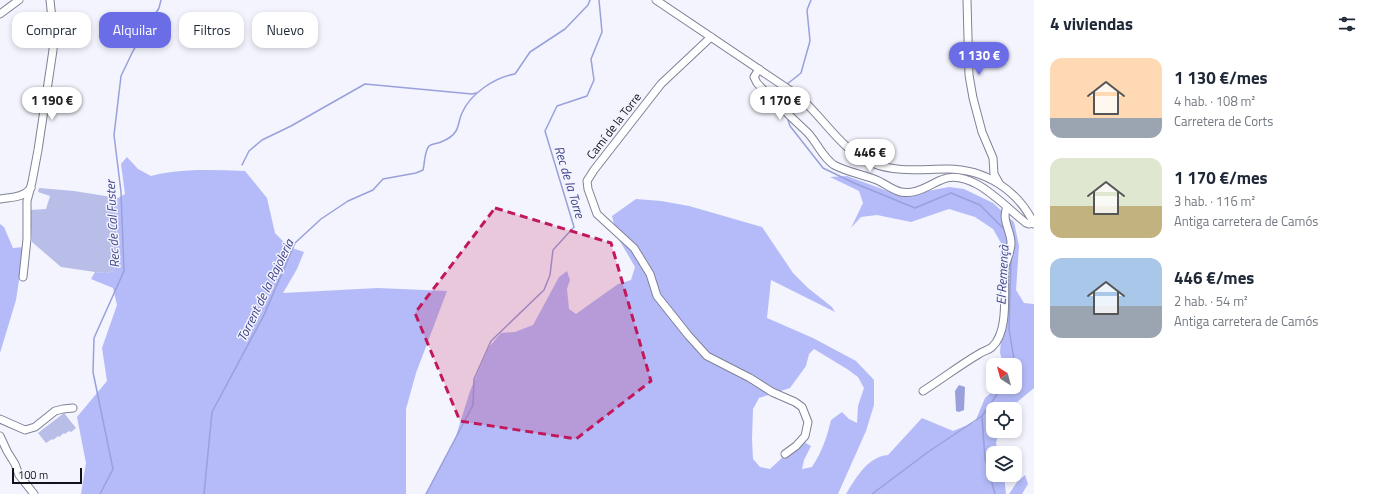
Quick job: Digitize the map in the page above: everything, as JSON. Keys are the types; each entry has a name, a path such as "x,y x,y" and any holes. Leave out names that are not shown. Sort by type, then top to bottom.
{"street":[{"path":"0,14 19,0"},
{"path":"23,277 27,239 28,201 38,150 54,50 50,0"},
{"path":"656,0 790,90 810,106 847,147 861,158 872,163 898,170 950,169 967,171 985,176 1000,184 1012,193 1034,224"},
{"path":"968,0 969,75 973,98 982,132 992,158 993,168 1000,184"},
{"name":"Camí de la Torre","path":"710,37 656,89 594,170 587,181 588,189 597,214 634,248 650,274 657,296 707,356 802,407 808,422 805,436 796,446 785,454"},
{"path":"761,71 754,77 755,80 810,136 829,161 844,170 874,179 901,192 922,190 946,177 959,177 977,185 1026,223 1034,224"},
{"path":"985,176 993,168"},
{"path":"0,198 16,197 25,194 31,188"},
{"path":"923,391 992,347 998,340 1002,328 1005,306 1005,268 1011,242 1005,219 1005,212 1007,208"},
{"path":"1019,218 1024,218 1028,214"},
{"path":"0,419 25,430 35,427 55,411 73,408"},
{"path":"0,436 15,464 27,494"},
{"path":"19,475 34,494"}],"highlighted area":[{"path":"495,208 611,243 651,381 576,439 460,421 415,313"}],"shaded area":[{"path":"127,157 138,169 151,176 163,173 186,171 245,171 267,198 275,233 289,247 304,252 297,269 283,293 378,288 447,291 416,373 406,409 406,494 81,494 86,463 77,417 107,381 102,348 117,305 113,288 91,279 95,272 106,273 114,271 118,198 125,194 121,164"},
{"path":"847,176 901,196 949,187 964,189 993,203 1014,222 1019,246 1016,290 1024,303 1034,304 1034,388 1017,402 986,402 986,438 997,438 997,446 986,446 986,482 1005,482 1006,494 846,494 858,475 868,464 888,455 922,418 953,431 975,422 985,398 990,394 1022,394 1022,358 1002,358 1000,353 1004,300 1000,267 1001,243 993,229 975,217 949,209 911,222 877,215 861,217 851,228 863,203 859,191 830,177"},
{"path":"39,188 74,191 118,198 114,271 106,273 61,267 32,242 30,210 46,209 50,196 38,192"},
{"path":"636,199 661,201 689,206 762,227 793,273 808,288 832,307 835,312 771,280 767,318 813,338 856,361 874,380 874,405 866,431 838,494 426,494 455,439 470,391 489,347 501,333 515,332 533,325 559,277 567,271 570,280 567,289 569,309 576,314 618,284 631,280 635,267 617,236 612,216","holes":["814,349 858,377 864,388 858,406 857,423 849,419 842,412 831,420 824,444 812,467 802,469 804,460 811,446 804,442 785,455 770,469 760,467 753,459 752,439 753,409 759,398 790,388 806,366 809,354"]},
{"path":"0,224 4,227 13,248 24,247 16,300 0,353"},
{"path":"959,385 965,387 964,410 959,412 956,411 955,391"},
{"path":"64,413 76,428 71,432 69,431 65,434 64,433 46,443 38,433"},
{"path":"1025,475 1028,484 1022,494 1009,494 1017,482 1022,482 1022,478"}],"waterway":[{"name":"Rec de Cal Fuster","path":"100,494 113,469 93,372 94,338 124,271 121,192 114,135 121,76 133,51 159,8 161,0"},
{"name":"Torrent de la Rajoleria","path":"204,494 212,412 264,315 295,243 321,219 348,201 373,190 383,179 416,173 423,170 427,148 432,144 440,143 455,133 462,113 471,99 477,93 499,79 515,74 530,52 565,29 588,5 590,0"},
{"name":"Rec de la Torre","path":"426,494 473,405 474,379 491,341 544,290 550,275 553,250 574,227 545,131 557,106 587,96 594,80 591,59 602,32 599,0"},
{"name":"El Remençà","path":"786,85 801,73 810,41 807,10 811,0"},
{"path":"242,165 249,151 262,140 291,126 365,84 472,94 476,93"},
{"name":"El Remençà","path":"781,88 778,90 784,106"},
{"name":"El Remençà","path":"787,117 790,126 823,168 854,183 915,208 951,193 980,205 1005,230"},
{"name":"El Remençà","path":"1011,259 1009,329 1014,358"},
{"name":"El Remençà","path":"872,494 928,452 982,416 997,394"},
{"path":"982,416 985,459 995,494"}]}
